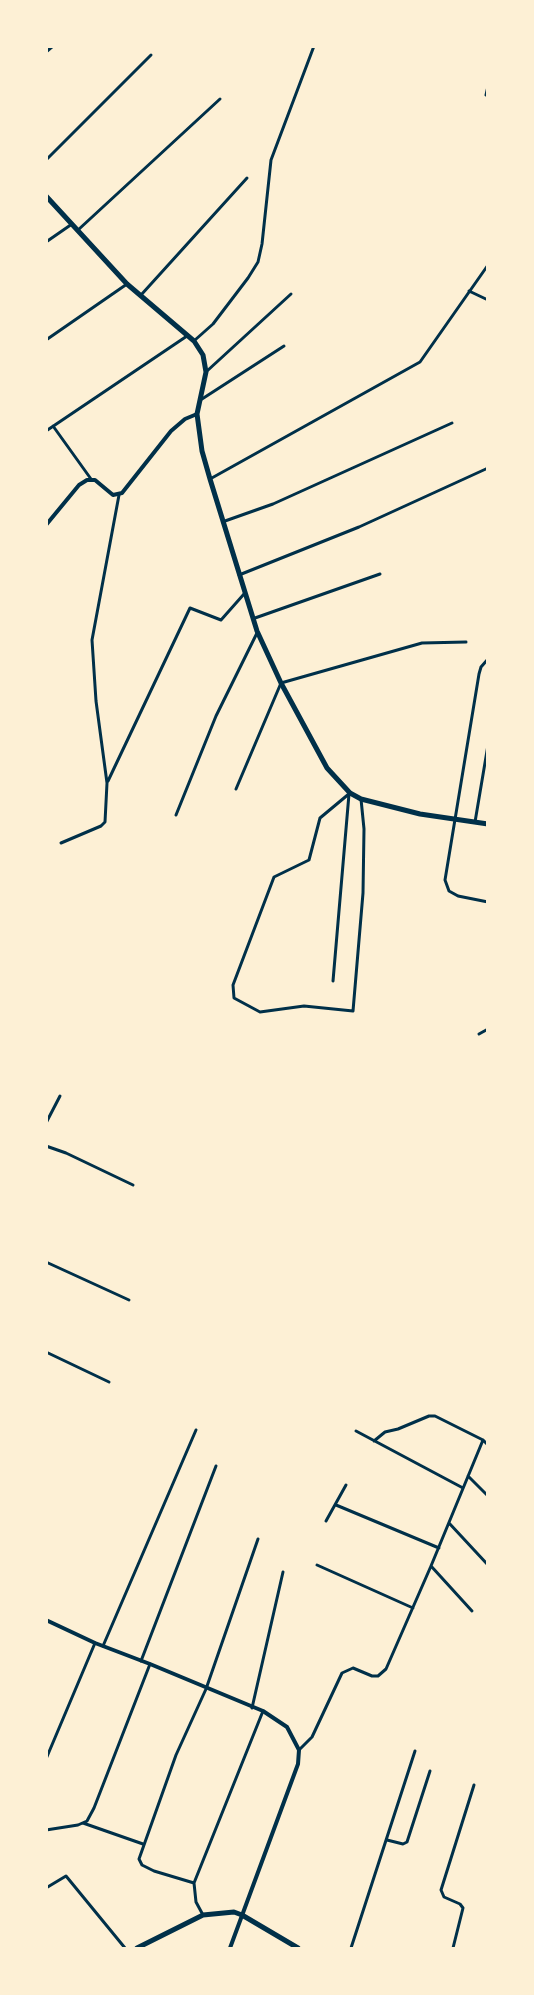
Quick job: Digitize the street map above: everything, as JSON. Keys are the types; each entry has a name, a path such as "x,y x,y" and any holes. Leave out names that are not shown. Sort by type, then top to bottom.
{"main road":[{"path":"46,196 127,284 188,335 203,355 206,372 197,414 202,451 210,479 225,521 253,619 281,683 327,768 350,793 361,800 420,814 488,824"},
{"path":"137,1948 203,1915 234,1912 298,1948"}],"street":[{"path":"46,52 53,46"},
{"path":"194,341 213,324 258,262 271,159 314,46"},
{"path":"46,160 151,56"},
{"path":"486,95 488,86"},
{"path":"78,231 220,99"},
{"path":"141,295 247,178"},
{"path":"46,242 72,224"},
{"path":"210,479 420,362 488,264"},
{"path":"46,340 127,284"},
{"path":"469,291 488,300"},
{"path":"206,372 291,294"},
{"path":"46,431 188,335"},
{"path":"199,401 284,346"},
{"path":"61,843 101,826 105,822 107,783 96,701 92,640 119,495 171,431 185,419 197,414"},
{"path":"225,521 273,504 452,423"},
{"path":"53,426 90,479 100,483 110,493 119,495"},
{"path":"239,575 359,527 488,468"},
{"path":"46,525 79,485 90,479"},
{"path":"253,619 380,574"},
{"path":"107,783 190,608 221,620 245,592"},
{"path":"176,815 216,716 258,631"},
{"path":"236,789 281,683 423,643 466,642"},
{"path":"488,659 481,667 479,674 445,880 449,891 458,896 488,902"},
{"path":"475,822 488,745"},
{"path":"350,793 320,818 309,860 274,877 233,985 234,998 260,1012 304,1006 353,1011 363,893 364,829 361,800"},
{"path":"333,981 350,793"},
{"path":"479,1034 488,1029"},
{"path":"46,1123 60,1096"},
{"path":"46,1146 133,1185"},
{"path":"46,1262 129,1300"},
{"path":"46,1352 110,1382"},
{"path":"374,1441 385,1432 429,1416 441,1417 488,1445"},
{"path":"103,1646 196,1430"},
{"path":"356,1431 463,1488"},
{"path":"298,1750 312,1737 342,1673 353,1668 372,1676 378,1676 386,1669 483,1440"},
{"path":"141,1661 216,1466"},
{"path":"468,1476 488,1496"},
{"path":"326,1521 346,1485"},
{"path":"336,1505 439,1548"},
{"path":"449,1523 488,1565"},
{"path":"194,1883 154,1871 142,1865 139,1859 176,1755 206,1689 258,1539"},
{"path":"317,1565 412,1608"},
{"path":"431,1566 472,1611"},
{"path":"252,1708 283,1572"},
{"path":"46,1620 95,1643 262,1711 287,1727 298,1750 298,1764 230,1948"},
{"path":"46,1759 95,1643"},
{"path":"46,1830 87,1821 150,1664"},
{"path":"203,1915 196,1902 194,1883 262,1711"},
{"path":"351,1948 415,1751"},
{"path":"387,1840 404,1844 408,1842 430,1770"},
{"path":"453,1948 463,1908 460,1904 444,1897 441,1890 474,1785"},
{"path":"83,1823 143,1844"},
{"path":"46,1888 66,1876 125,1948"}]}
